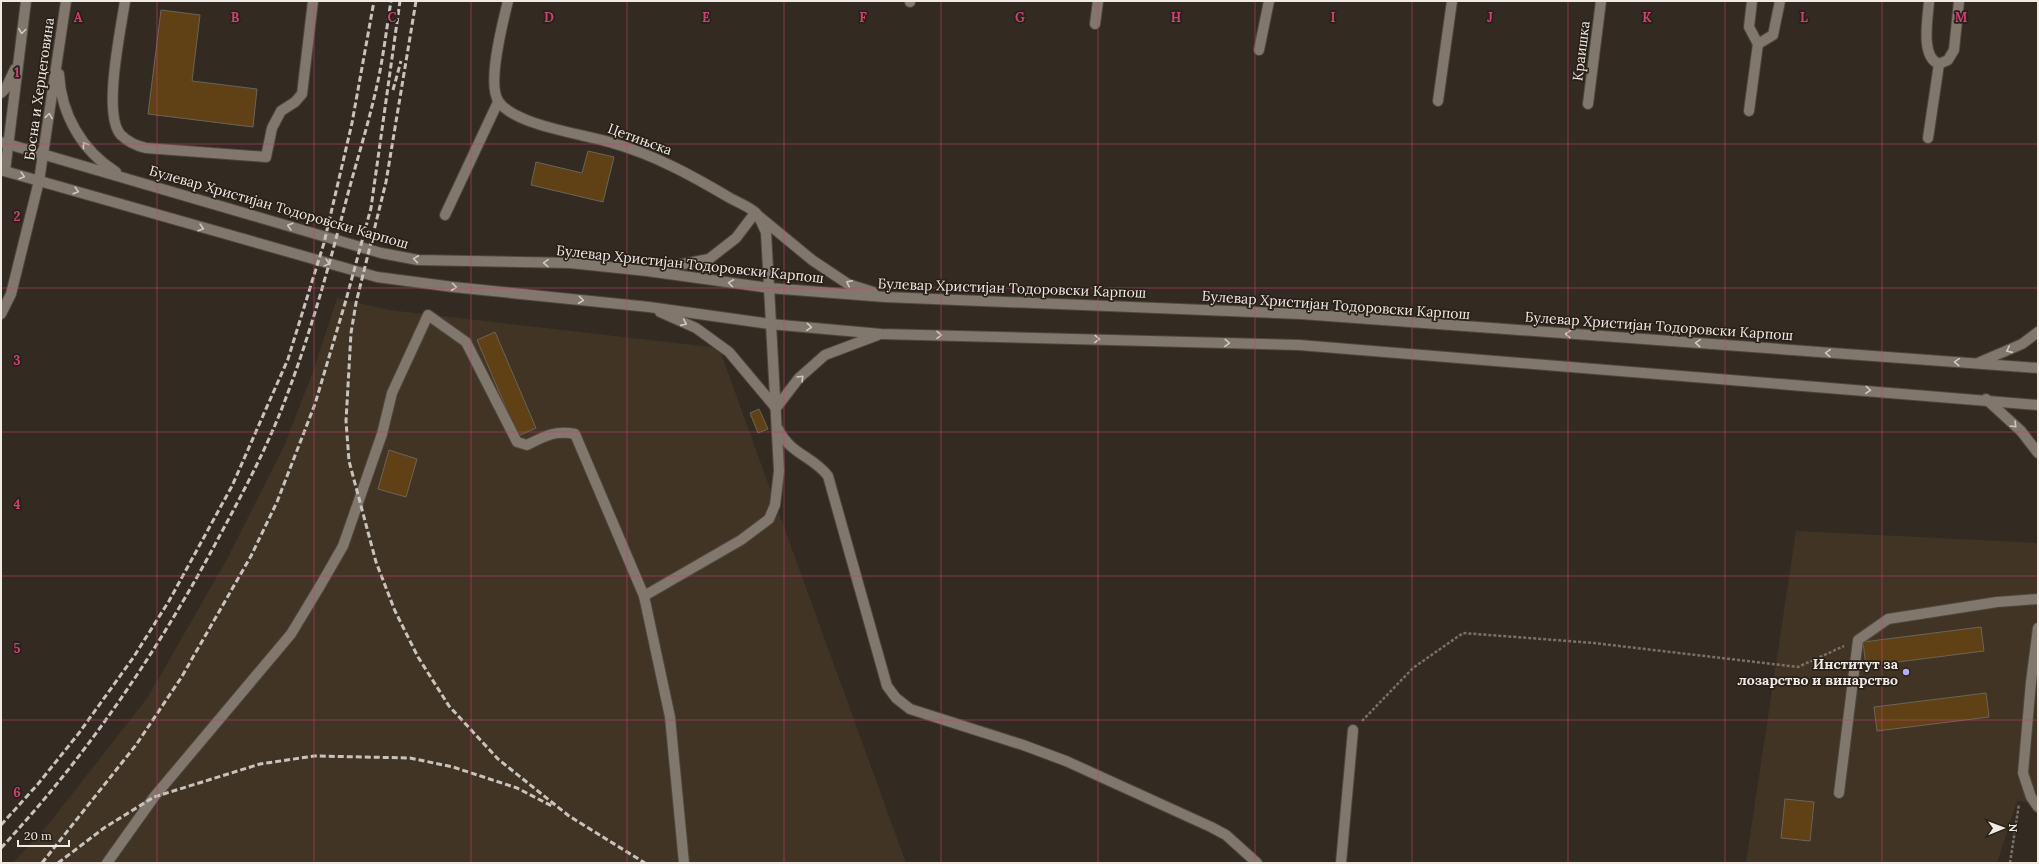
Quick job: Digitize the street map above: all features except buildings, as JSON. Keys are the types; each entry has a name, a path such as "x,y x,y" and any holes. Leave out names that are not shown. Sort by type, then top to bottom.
{"street":[{"name":"Босна и Херцеговина","path":"3,171 5,144 19,61 26,1"},
{"name":"Босна и Херцеговина","path":"1,314 11,294 39,181 66,1"},
{"path":"125,1 112,108 120,135 136,145 146,148 266,157 272,128 281,111 295,102 302,94 314,1"},
{"path":"445,215 498,102 494,81 497,51 508,1"},
{"path":"1095,24 1098,1"},
{"path":"1259,50 1269,1"},
{"path":"1438,101 1452,1"},
{"name":"Краишка","path":"1588,104 1601,1"},
{"path":"1749,111 1758,44 1749,27 1752,1"},
{"path":"1758,44 1773,35 1780,1"},
{"path":"1929,1 1926,34 1930,57 1934,62 1940,64 1948,60 1954,50 1959,1"},
{"path":"58,56 59,81 64,106 78,134 86,147 103,164 126,178"},
{"path":"1,93 6,88 19,61"},
{"path":"1928,138 1940,64"},
{"name":"Цетињска","path":"498,102 515,114 542,124 609,142 659,159 686,172 755,213 766,232 779,471 775,505 769,519 741,540 644,596"},
{"name":"Булевар Христијан Тодоровски Карпош","path":"5,144 381,253 418,260 570,263 647,271 769,288 885,297 1301,314 2038,368"},
{"path":"3,171 378,276 453,287 649,307 770,324 881,334 1299,345 2038,405"},
{"path":"647,271 709,259 736,238 755,213 812,260 848,284 885,297"},
{"path":"649,307 696,328 729,352 776,408 799,378 825,355 881,334"},
{"path":"106,863 154,797 291,634 320,586 343,546 382,434 392,393 428,316 466,342 517,442 527,445 550,434 562,431 575,434 644,596 670,717 684,863"},
{"path":"1978,363 2022,344 2038,332"},
{"path":"1986,400 2021,431 2038,453"},
{"path":"777,425 782,437 791,448 823,469 828,476 887,686 896,698 910,709 1023,745 1066,761 1113,782 1226,835 1257,863"},
{"path":"1839,792 1858,640 1888,620 1997,602 2038,599"},
{"path":"2038,628 2031,682 2024,773 2031,797 2038,807"},
{"path":"1342,863 1353,730"}],"path":[{"path":"1353,730 1413,668 1463,632 1594,643 1798,667 1858,640"},
{"path":"2010,863 2019,803"}],"shaded area":[{"path":"337,298 389,310 719,348 906,863 13,863 51,821 148,697 227,559 284,446 313,372"},
{"name":"Институт за лозарство и винарство","path":"1796,531 2038,543 2038,803 2017,801 1997,863 1746,863"}],"railway":[{"path":"1,825 38,784 79,733 133,658 169,601 232,486 288,359 324,243 352,123 374,1"},
{"path":"1,848 33,813 63,776 120,700 147,660 219,537 265,448 298,366 315,313 379,76 391,1"},
{"path":"42,863 136,745 181,678 251,556 277,502 315,404 346,300 371,208 400,1"},
{"path":"416,1 386,182 356,303 351,333 346,421 349,461 376,562 395,611 418,657 449,706 498,759 569,816 645,863"},
{"path":"393,90 401,61"},
{"path":"58,863 104,828 154,797 260,764 314,756 410,758 453,767 517,788 552,806"}],"place":[{"name":"Институт за лозарство и винарство","path":"1906,672"}]}
